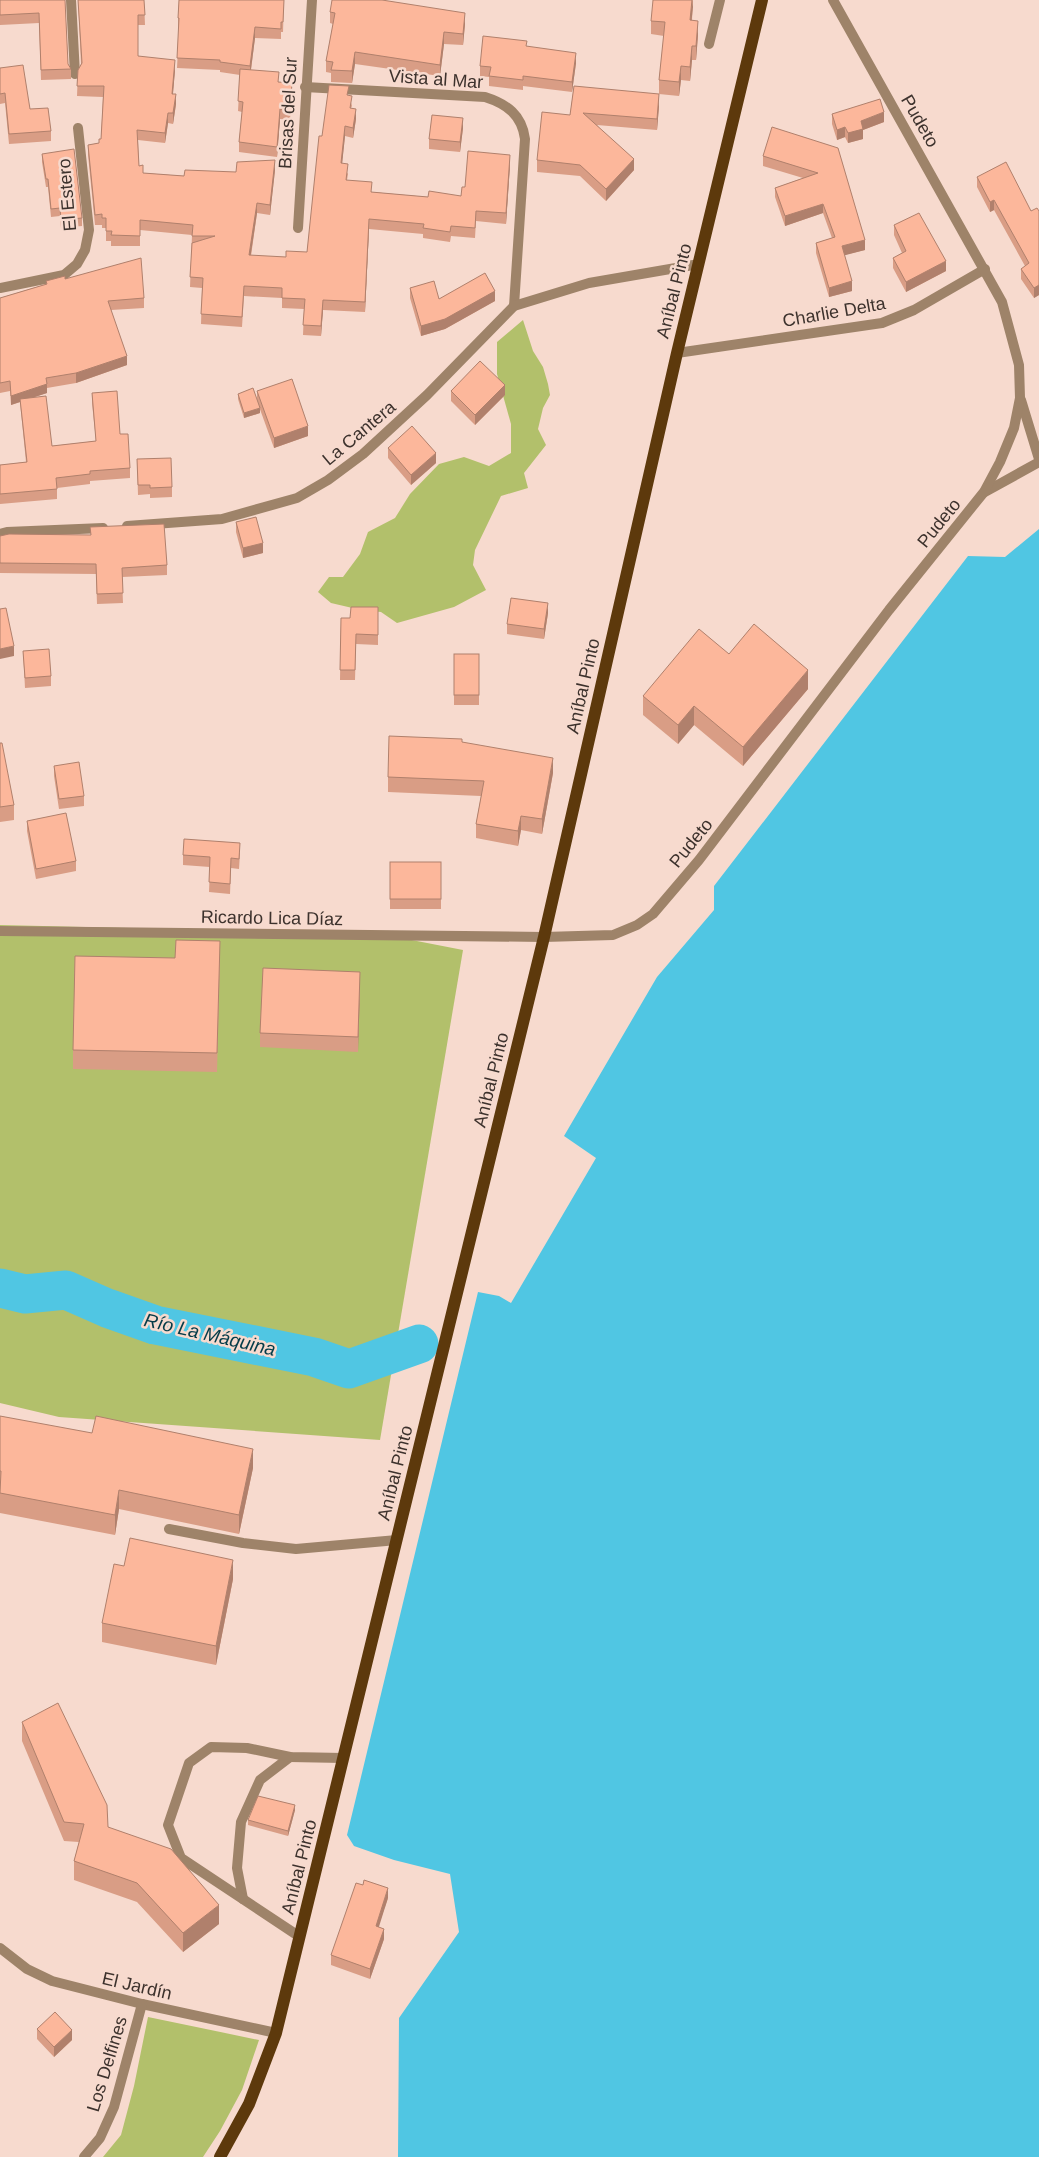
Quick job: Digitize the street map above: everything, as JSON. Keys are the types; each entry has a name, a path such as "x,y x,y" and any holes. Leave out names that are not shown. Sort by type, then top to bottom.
{"main road":[{"name":"Aníbal Pinto","path":"220,2157 248,2104 276,2033 544,937 677,353 762,0"}],"street":[{"path":"71,0 75,74"},
{"name":"Brisas del Sur","path":"298,228 305,87 312,0"},
{"path":"709,44 720,0"},
{"name":"Pudeto","path":"544,937 613,935 637,925 653,914 699,860 883,618 984,492 1000,462 1014,428 1020,398 1019,365 1002,302 833,0"},
{"name":"Vista al Mar","path":"305,87 485,96 496,100 514,112 520,120 525,139 514,306"},
{"name":"El Estero","path":"0,288 64,275 77,264 85,250 89,230 78,128"},
{"name":"La Cantera","path":"0,534 222,519 297,498 328,480 363,454 427,396 514,306 589,283 699,264"},
{"name":"Charlie Delta","path":"677,353 882,323 914,310 985,269"},
{"path":"984,492 1039,460 1020,398"},
{"name":"Ricardo Lica Díaz","path":"0,931 544,937"},
{"path":"169,1529 243,1543 296,1549 397,1540"},
{"path":"300,1937 181,1858 168,1825 189,1763 211,1747 247,1748 290,1757 343,1758"},
{"path":"243,1899 237,1868 241,1822 260,1780 290,1757"},
{"name":"El Jardín","path":"0,1948 27,1969 52,1981 142,2004 276,2033"},
{"name":"Los Delfines","path":"84,2157 100,2138 114,2107 142,2004"}],"green space":[{"path":"523,320 533,351 543,367 548,384 550,395 543,408 538,429 546,445 524,473 528,488 501,496 475,550 473,565 486,590 454,607 397,623 381,612 361,610 331,603 318,592 329,577 343,577 360,554 368,532 395,518 410,494 439,464 464,457 489,466 511,453 511,424 497,374 497,342"},
{"path":"0,925 381,934 463,950 380,1440 59,1417 0,1403"},
{"path":"148,2017 259,2040 242,2090 220,2131 203,2157 103,2157 121,2135 134,2086"}],"water":[{"path":"1039,529 1039,2157 398,2157 399,2018 459,1932 450,1874 394,1860 354,1846 347,1835 478,1292 499,1296 511,1303 596,1158 564,1136 657,977 714,910 714,886 968,556 1005,557"}],"building":[{"path":"0,0 65,0 68,64 71,69 41,70 39,13 0,15"},
{"path":"78,0 144,0 145,15 138,15 138,56 175,60 172,94 176,94 173,113 168,113 165,133 137,130 139,166 143,165 143,173 184,176 185,170 236,172 237,162 275,160 270,205 257,203 249,255 286,257 286,251 307,252 319,136 322,136 329,85 349,86 347,95 352,96 350,108 356,109 353,128 345,126 341,163 348,164 346,180 372,182 371,192 428,197 429,191 461,196 462,187 465,187 468,151 510,155 506,213 476,211 475,228 451,226 450,232 423,228 424,224 369,219 365,302 323,300 321,326 303,325 305,299 282,298 282,288 244,286 242,317 201,314 203,278 190,277 192,243 215,236 192,236 193,225 140,220 140,236 111,235 112,231 106,231 106,218 102,218 102,214 95,215 88,145 99,143 99,139 101,139 104,86 77,86 78,70 82,63"},
{"path":"179,0 284,0 283,22 281,22 281,29 255,27 250,66 220,62 220,60 177,58"},
{"path":"332,0 382,0 465,13 463,34 444,32 440,65 355,52 352,71 331,70 333,62 326,61 335,13 330,12"},
{"path":"653,0 692,0 690,20 698,21 696,46 692,46 690,67 681,66 679,82 659,80 665,22 651,21"},
{"path":"483,36 527,41 526,46 576,53 572,82 523,76 523,80 489,76 491,67 480,66"},
{"path":"23,65 30,109 48,108 51,131 9,134 5,93 0,94 0,68"},
{"path":"240,69 279,72 278,82 292,83 290,110 280,109 277,147 239,142 243,102 238,101"},
{"path":"574,86 659,94 657,119 583,113 634,159 606,189 580,165 537,160 542,112 570,115"},
{"path":"880,99 884,112 861,121 863,129 848,133 845,127 837,130 832,114"},
{"path":"432,115 463,118 460,142 429,139"},
{"path":"772,127 838,148 865,240 842,246 852,281 829,288 816,243 835,237 823,204 785,216 775,188 818,173 763,156"},
{"path":"74,149 82,218 61,220 60,208 51,209 48,179 46,179 42,154"},
{"path":"1006,162 1031,211 1037,208 1039,211 1039,285 1034,288 1021,269 1029,263 994,200 990,202 977,177"},
{"path":"919,213 946,261 906,282 893,258 906,251 894,225"},
{"path":"141,258 144,298 108,301 127,356 76,373 46,378 47,384 11,396 10,381 0,383 0,298 47,284 46,281 65,276 65,279"},
{"path":"485,273 495,291 445,319 421,326 410,288 434,281 439,299"},
{"path":"480,361 505,385 475,415 451,391"},
{"path":"292,379 308,426 274,438 257,391"},
{"path":"253,388 260,408 244,413 238,394"},
{"path":"117,391 120,434 128,434 130,468 90,471 90,474 56,478 57,489 0,494 0,465 27,462 20,399 46,396 52,446 96,441 92,393"},
{"path":"412,426 436,453 411,475 388,448"},
{"path":"171,458 172,487 150,488 150,485 138,485 137,459"},
{"path":"256,517 263,543 243,548 236,522"},
{"path":"164,524 167,565 122,568 123,593 97,594 96,564 0,563 0,536 9,534 91,535 90,527"},
{"path":"511,598 548,603 544,629 507,624"},
{"path":"351,607 378,607 378,635 356,634 355,670 340,670 341,618 350,618"},
{"path":"6,608 14,646 0,649 0,609"},
{"path":"754,624 808,670 743,747 694,706 678,725 643,696 699,629 729,654"},
{"path":"49,649 51,676 25,678 23,651"},
{"path":"454,654 479,654 479,695 454,695"},
{"path":"389,736 462,739 462,742 553,758 542,819 521,816 518,831 476,824 484,781 388,777"},
{"path":"0,743 2,743 14,805 0,807"},
{"path":"79,762 84,796 59,799 54,766"},
{"path":"66,813 76,861 36,869 27,821"},
{"path":"184,839 240,843 239,859 231,858 230,884 209,882 210,857 183,855"},
{"path":"390,862 441,862 441,899 390,899"},
{"path":"176,940 220,941 217,1053 73,1050 75,956 175,958"},
{"path":"263,968 360,972 358,1037 260,1033"},
{"path":"0,1416 92,1433 96,1416 253,1449 239,1515 119,1490 115,1515 0,1493"},
{"path":"130,1538 233,1560 216,1646 102,1623 114,1564 124,1566"},
{"path":"58,1703 107,1805 108,1827 171,1849 219,1905 183,1933 137,1883 74,1861 84,1824 64,1822 22,1722"},
{"path":"258,1796 295,1805 288,1831 248,1820"},
{"path":"364,1880 388,1888 376,1926 384,1929 370,1969 331,1955 356,1883 363,1885"},
{"path":"55,2012 72,2030 54,2047 37,2029"}],"waterway":[{"name":"Río La Máquina","path":"0,1288 25,1294 66,1290 107,1308 155,1325 314,1357 349,1369 419,1344"}]}
